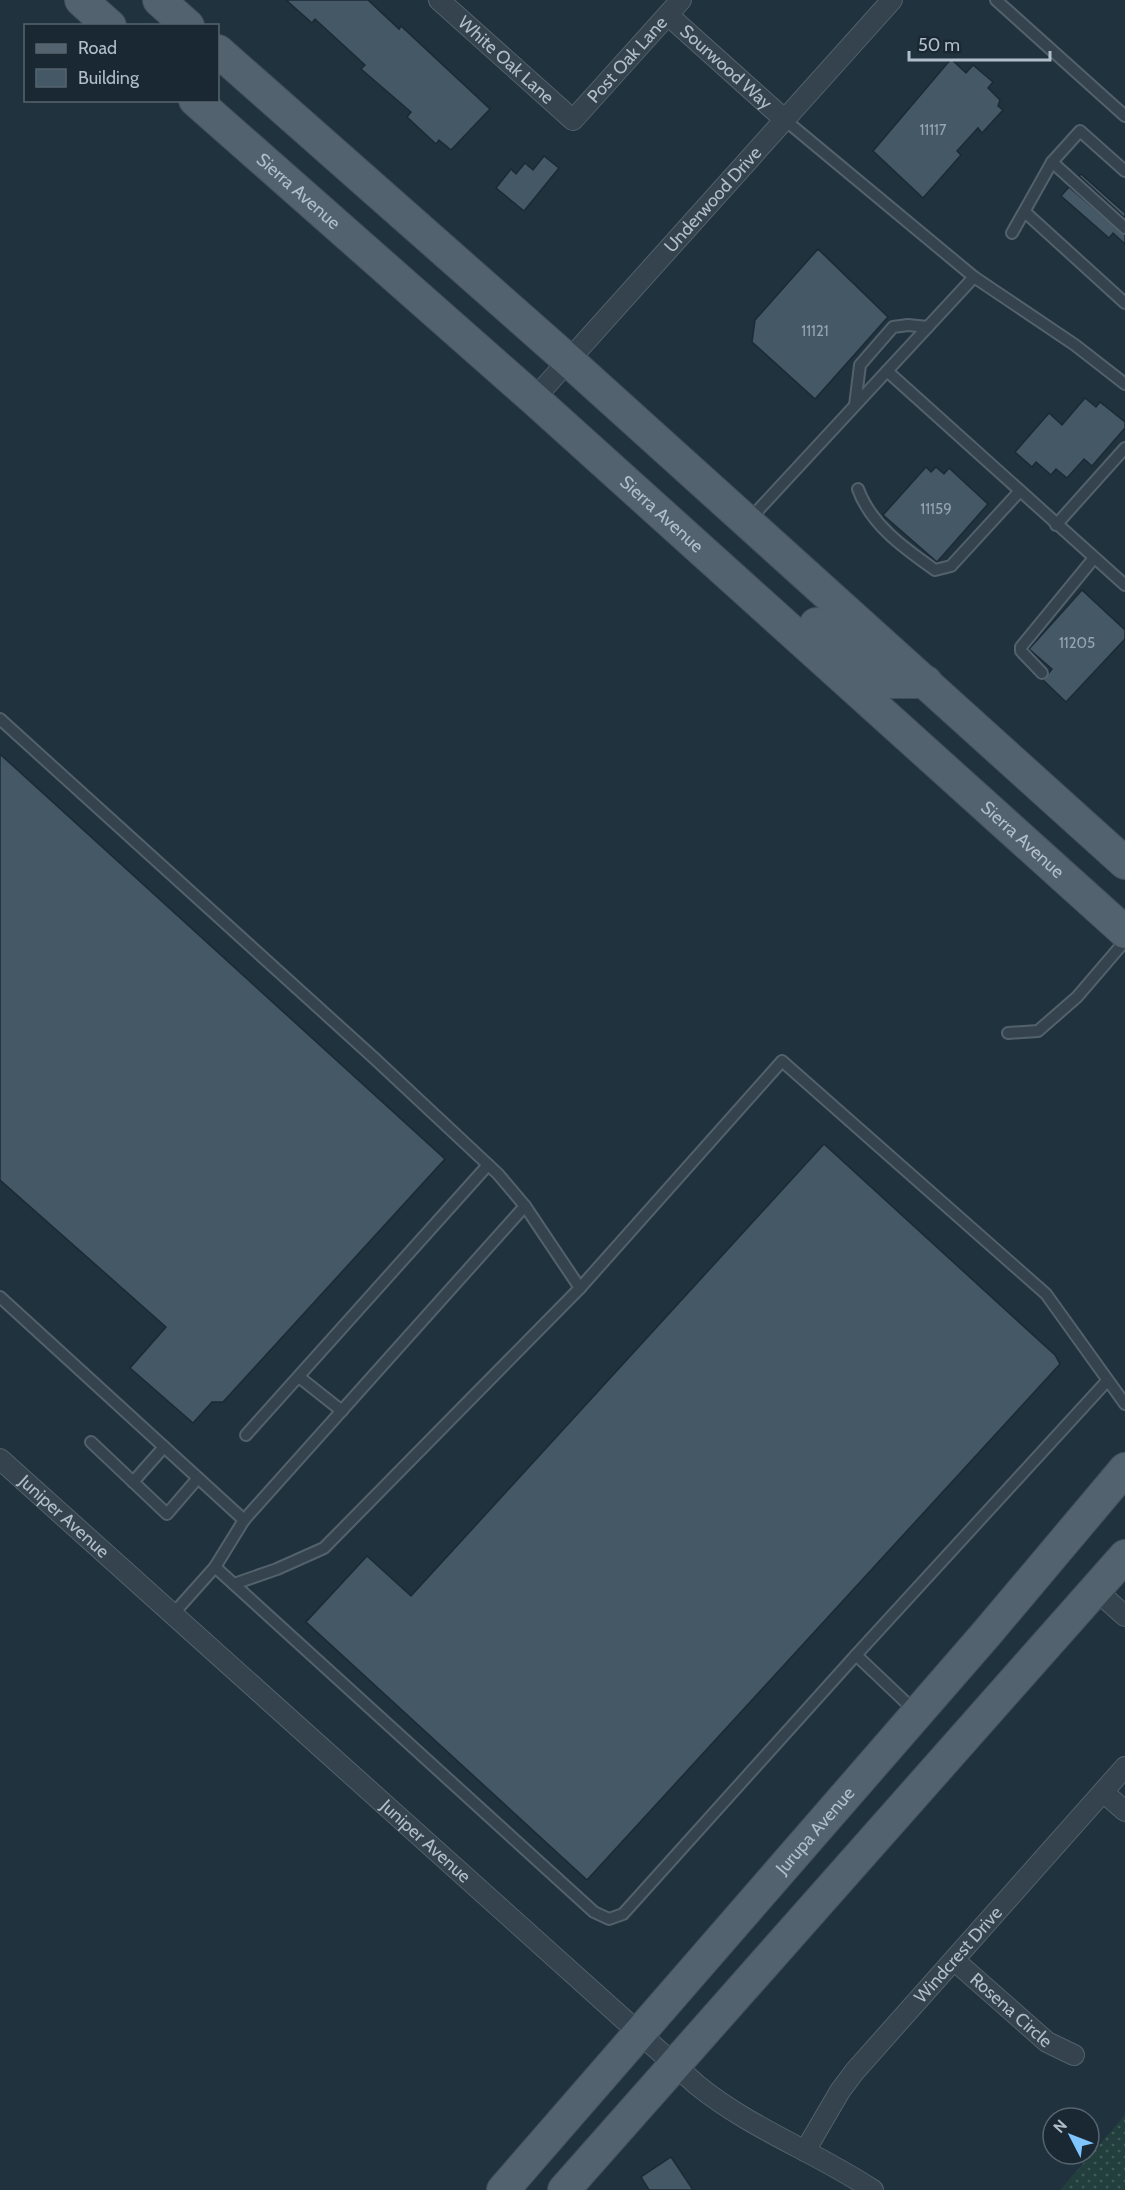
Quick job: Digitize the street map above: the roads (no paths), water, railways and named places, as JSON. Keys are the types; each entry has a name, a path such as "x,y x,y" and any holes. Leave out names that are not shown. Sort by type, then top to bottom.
{"main road":[{"path":"81,0 108,24"},
{"path":"159,0 186,24"},
{"path":"219,52 569,361 1125,863"},
{"name":"Sierra Avenue","path":"197,102 534,399 1125,932"},
{"path":"682,534 752,569 872,674 889,682 926,682"},
{"name":"Jurupa Avenue","path":"503,2190 918,1714 1125,1469"},
{"path":"564,2190 1125,1556"}],"street":[{"name":"White Oak Lane","path":"439,0 573,120"},
{"name":"Underwood Drive","path":"534,399 892,0"},
{"name":"Post Oak Lane","path":"573,120 674,7"},
{"name":"Sourwood Way","path":"674,7 785,120"},
{"name":"Juniper Avenue","path":"0,1459 675,2065 742,2118 873,2190"},
{"path":"1096,1590 1125,1616"},
{"name":"Windcrest Drive","path":"805,2151 840,2091 855,2071 1125,1767"},
{"path":"1103,1792 1125,1811"},
{"name":"Rosena Circle","path":"954,1960 1047,2042 1074,2055"}],"lane":[{"path":"996,0 1125,116"},
{"path":"785,120 974,277 1075,345 1125,384"},
{"path":"1012,233 1026,213 1052,162 1080,131 1125,171"},
{"path":"1052,162 1125,228"},
{"path":"1026,213 1125,303"},
{"path":"746,522 974,277"},
{"path":"855,405 860,365 893,327 908,325 927,327"},
{"path":"887,371 1125,585"},
{"path":"1056,525 1125,448"},
{"path":"858,489 865,508 879,525 934,570 951,566 1019,492"},
{"path":"1042,673 1021,651 1021,647 1094,558"},
{"path":"0,719 374,1058 488,1165 525,1206 580,1288"},
{"path":"1008,1033 1038,1031 1077,997 1125,941"},
{"path":"234,1584 277,1569 324,1548 580,1288 782,1061 1046,1294 1125,1404"},
{"path":"246,1435 488,1165"},
{"path":"173,1614 215,1567 244,1520 525,1206"},
{"path":"0,1297 244,1520"},
{"path":"299,1377 342,1411"},
{"path":"215,1567 594,1912 609,1919 623,1914 1107,1381"},
{"path":"91,1442 167,1514 198,1478"},
{"path":"133,1482 164,1447"},
{"path":"856,1655 918,1714"}]}
